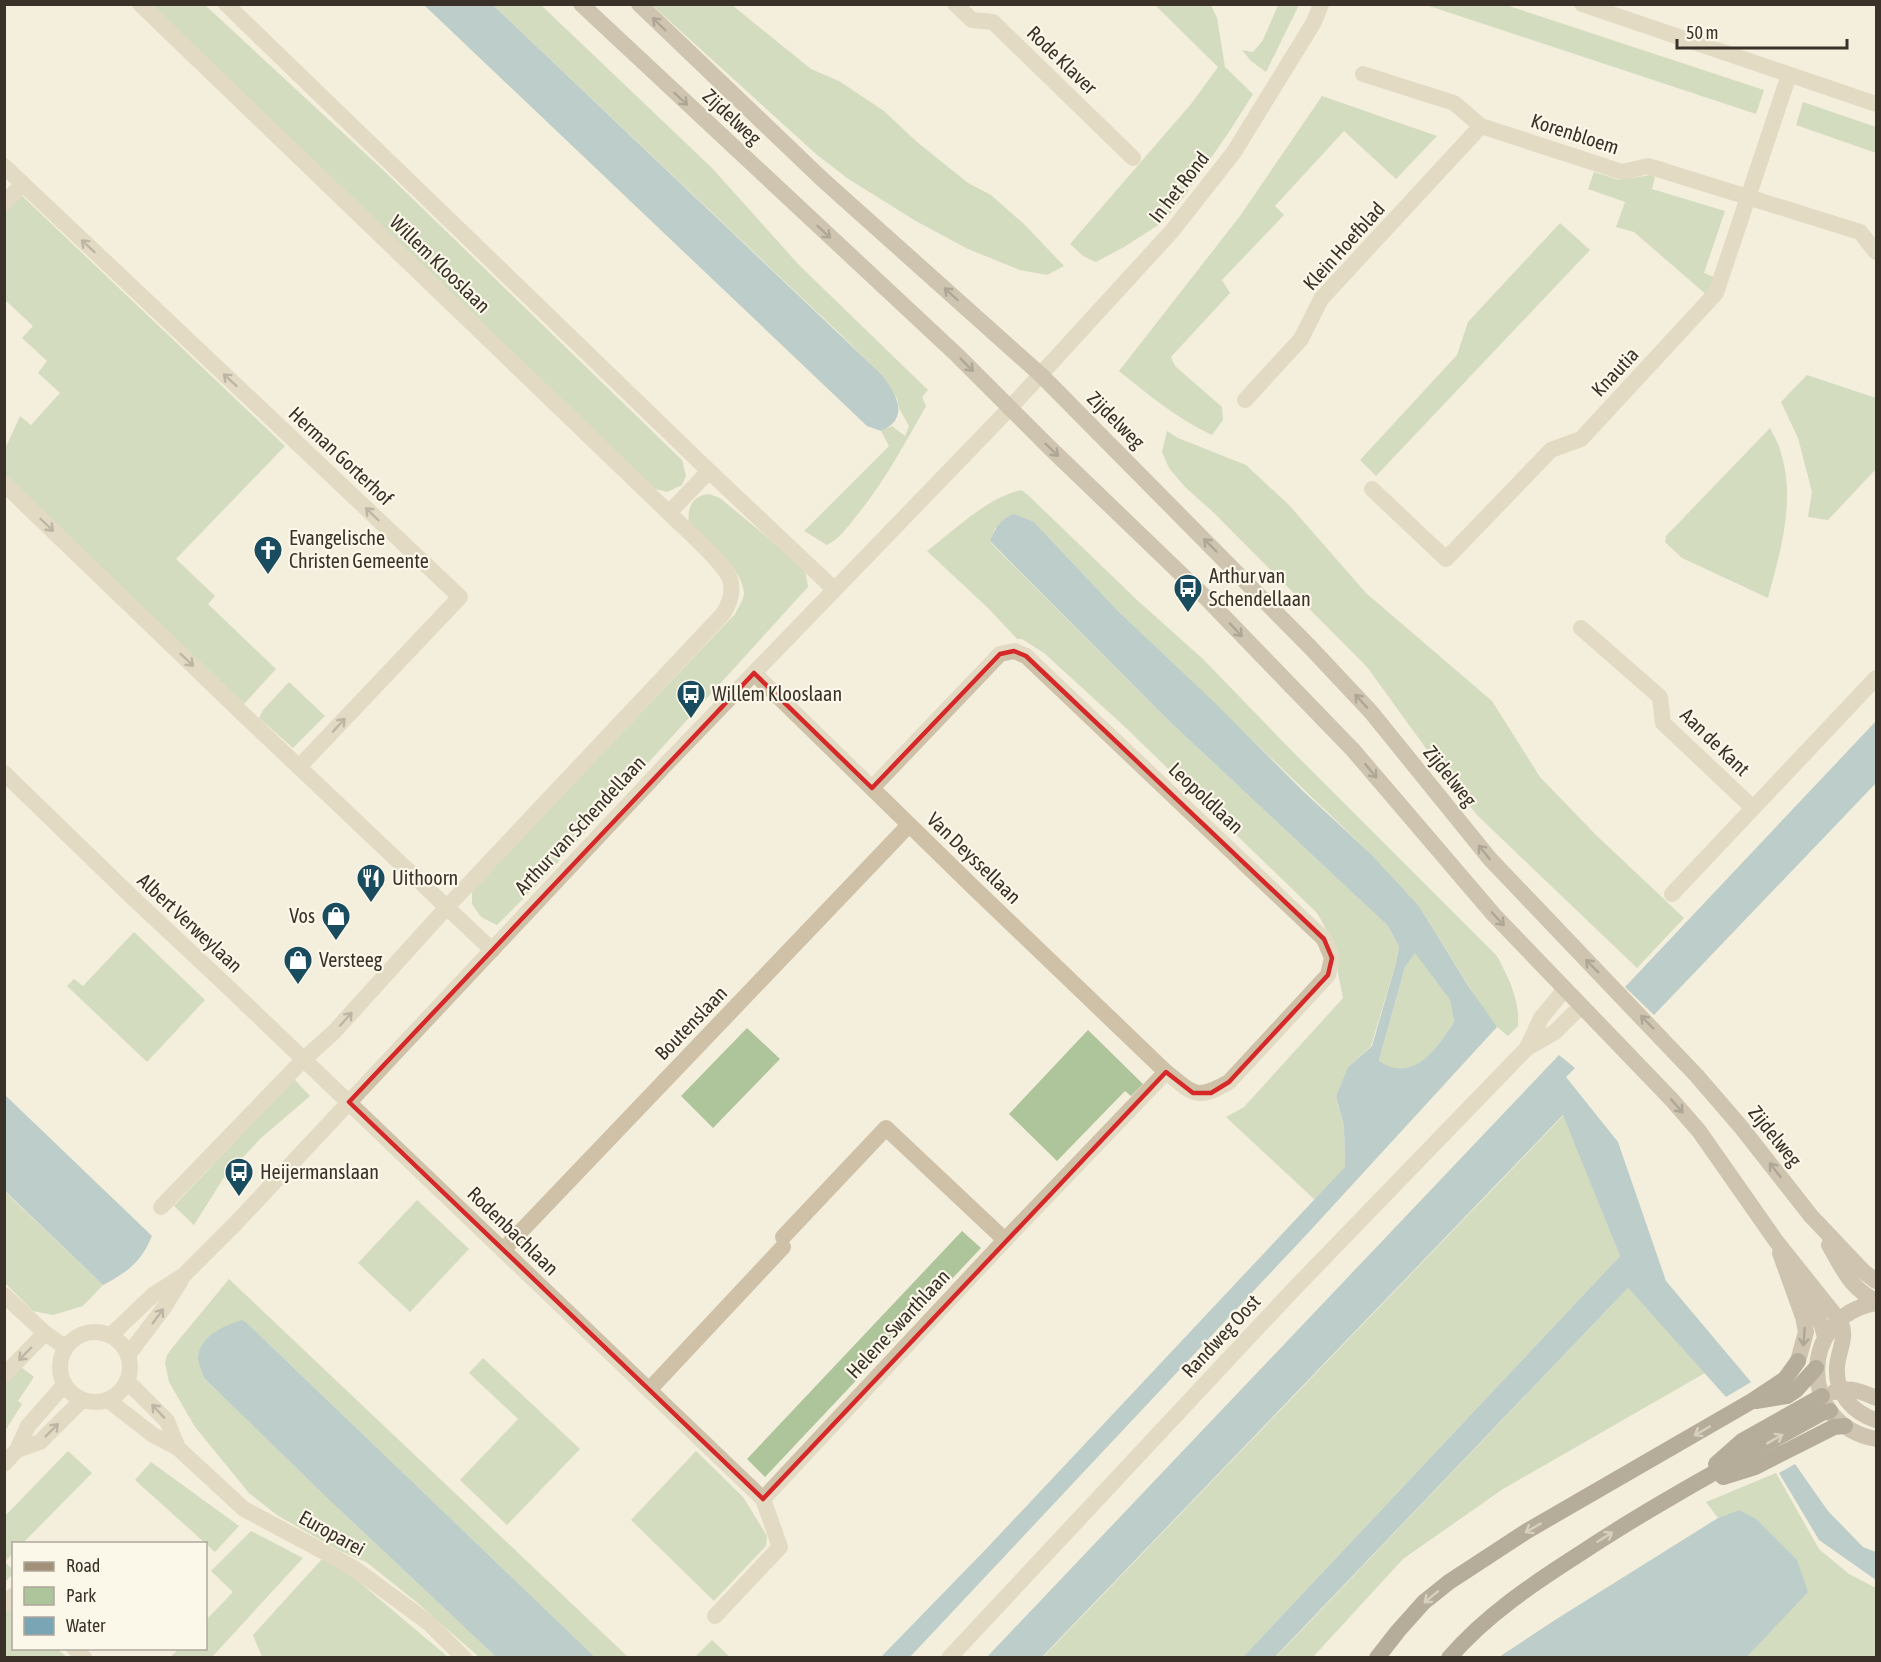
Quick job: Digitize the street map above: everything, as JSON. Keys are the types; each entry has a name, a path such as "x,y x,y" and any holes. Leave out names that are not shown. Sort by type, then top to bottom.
{"highway":[{"path":"1377,1658 1424,1602 1468,1569 1527,1531 1752,1401 1785,1379 1798,1361"},
{"path":"1752,1401 1787,1396 1796,1390 1816,1368"},
{"path":"1449,1658 1480,1627 1522,1593 1606,1537 1821,1413 1826,1403"},
{"path":"1688,1488 1755,1467 1834,1427 1845,1426"}],"main road":[{"name":"Zijdelweg","path":"581,4 957,355 1206,597 1353,750 1494,915 1699,1131 1776,1241 1839,1320"},
{"name":"Zijdelweg","path":"639,4 823,180 1041,375 1261,596 1371,712 1490,859 1689,1068 1741,1127 1811,1216 1864,1272 1876,1281"},
{"name":"Zijdelweg","path":"1811,1216 1852,1285 1876,1302"},
{"name":"Zijdelweg","path":"1776,1241 1822,1326 1825,1337"},
{"name":"Zijdelweg","path":"1776,1241 1803,1317 1806,1332 1798,1361"},
{"path":"1876,1302 1857,1308 1839,1320 1825,1337 1816,1368 1826,1403 1845,1426 1863,1436 1876,1439"},
{"path":"1839,1320 1844,1335 1837,1365 1840,1389 1854,1409"},
{"path":"1840,1389 1865,1392 1876,1398"},
{"path":"1826,1403 1840,1389"},
{"path":"1826,1403 1854,1409 1876,1420"}],"street":[{"name":"Willem Klooslaan","path":"140,4 669,513"},
{"name":"Willem Klooslaan","path":"226,4 834,589"},
{"name":"Rode Klaver","path":"955,4 972,20 993,22 1133,158"},
{"name":"In het Rond","path":"1041,375 1172,231 1234,152 1314,22 1321,4"},
{"path":"1582,4 1876,104"},
{"name":"Korenbloem","path":"1364,74 1454,104 1481,126 1622,172 1648,166 1860,232 1876,252"},
{"name":"Knautia","path":"1372,489 1446,559 1551,450 1581,440 1716,293 1789,75"},
{"name":"Klein Hoefblad","path":"1245,400 1301,339 1321,299 1481,126"},
{"name":"Herman Gorterhof","path":"4,166 460,597 299,767"},
{"path":"4,203 23,184"},
{"path":"1010,408 1041,375"},
{"name":"Arthur van Schendellaan","path":"111,1335 153,1295 184,1275 235,1224 754,673 1010,408"},
{"path":"669,513 709,471"},
{"path":"4,484 492,950"},
{"name":"Arthur van Schendellaan","path":"161,1207 304,1059 334,1032 447,907 723,614 731,601 732,587 729,576 669,513"},
{"name":"Aan de Kant","path":"1581,628 1659,697 1663,723 1753,808"},
{"name":"Leopoldlaan","path":"872,788 1000,654 1014,651 1026,656 1324,939 1332,958 1328,975 1229,1082 1211,1093 1193,1093 1166,1072"},
{"name":"Van Deyssellaan","path":"754,673 1166,1072"},
{"path":"1672,894 1876,678"},
{"name":"Albert Verweylaan","path":"4,773 349,1102"},
{"name":"Boutenslaan","path":"503,1250 909,825"},
{"name":"Randweg Oost","path":"1527,1048 1541,1018 1565,989"},
{"name":"Randweg Oost","path":"949,1658 1292,1291 1527,1048 1555,1032 1585,1010"},
{"name":"Helene Swarthlaan","path":"763,1499 1166,1072"},
{"name":"Rodenbachlaan","path":"349,1102 763,1499"},
{"path":"649,1390 886,1128 1005,1240"},
{"name":"Arthur van Schendellaan","path":"128,1354 164,1309 184,1275"},
{"path":"4,1296 45,1333 65,1347"},
{"path":"98,1332 111,1335 128,1354 130,1368 127,1381 116,1396 108,1400 90,1403 71,1394 64,1385 60,1372 60,1359 65,1347 74,1338 86,1333 98,1332"},
{"path":"4,1375 45,1333"},
{"name":"Europarei","path":"127,1381 167,1421 178,1448"},
{"path":"4,1464 17,1450 28,1426 64,1385"},
{"path":"17,1450 40,1442 82,1400"},
{"name":"Europarei","path":"108,1400 153,1436 178,1448 244,1509 354,1568 430,1624 464,1658"},
{"path":"715,1616 780,1546 763,1499"}],"highlighted area":[{"path":"1014,651 1026,656 1324,939 1332,958 1328,975 1229,1082 1211,1093 1193,1093 1166,1072 763,1499 349,1102 754,673 872,788 1000,654"}],"green space":[{"path":"145,5 205,5 381,168 682,460 686,476 682,485 667,492 655,489"},
{"path":"493,5 541,5 712,168 800,266 928,390 922,397 926,406 884,478 865,506 839,537 831,543 827,545 804,531 889,446 881,431 892,426 905,436 909,426 899,408 897,398 881,374 836,330"},
{"path":"652,5 732,5 811,69 839,81 884,111 917,142 968,183 991,195 1023,223 1064,266 1047,275 1020,270 968,249 914,220 847,178 816,154"},
{"path":"1155,5 1211,5 1217,18 1225,67 1253,94 1186,194 1163,222 1096,262 1083,256 1070,244 1191,104 1218,67"},
{"path":"1278,5 1299,5 1266,72 1251,61 1242,50 1253,52 1263,40"},
{"path":"1426,5 1506,5 1764,90 1756,114"},
{"path":"1322,96 1437,136 1396,179 1344,131 1275,206 1284,215 1222,280 1230,293 1171,357 1175,366 1222,407 1223,420 1212,435 1175,414 1119,371 1240,216"},
{"path":"1803,102 1876,127 1876,153 1796,125"},
{"path":"1594,172 1619,180 1650,175 1655,177 1652,189 1725,211 1704,273 1716,278 1709,297 1634,232 1616,227 1625,202 1588,189"},
{"path":"18,192 285,446 176,559 215,596 208,604 276,669 244,704 5,476 5,449 20,416 31,425 60,393 38,373 47,361 22,338 33,326 5,300 5,206"},
{"path":"1560,223 1590,250 1376,476 1360,460 1457,355 1468,322"},
{"path":"1807,375 1876,398 1876,469 1828,520 1808,517 1812,492 1798,438 1781,402"},
{"path":"1770,428 1780,450 1785,471 1787,508 1768,598 1682,558 1665,542 1666,536"},
{"path":"1167,431 1178,438 1246,465 1289,505 1366,593 1492,701 1540,777 1596,835 1684,918 1637,968 1478,816 1451,783 1367,667 1213,512 1185,487 1169,468 1162,452"},
{"path":"1021,490 1203,659 1497,956 1509,981 1517,1007 1518,1026 1508,1036 1487,1015 1419,906 1372,855 1119,612 1034,522 995,528 990,542 1168,720 1388,926 1399,947 1371,1046 1348,1067 1336,1096 1344,1126 1345,1167 1315,1200 1226,1117 1244,1107 1343,998 1331,938 1317,913 1125,727 1044,653 1022,639 1017,639 989,609 927,551 983,507"},
{"path":"709,494 720,498 802,566 808,587 538,884 497,925 481,917 472,904 472,890 735,614 743,598 742,583 722,555 689,525 691,504 698,497"},
{"path":"289,682 325,716 293,748 259,718 263,710"},
{"path":"134,932 205,1000 147,1062 67,986 74,979 83,986"},
{"path":"1415,952 1450,1000 1454,1022 1429,1056 1420,1063 1412,1068 1392,1069 1379,1062 1405,967"},
{"path":"747,1028 780,1059 713,1128 681,1096"},
{"path":"1088,1030 1143,1084 1131,1096 1125,1091 1057,1161 1009,1114"},
{"path":"294,1079 310,1096 260,1139 223,1179 194,1225 174,1206"},
{"path":"1564,1115 1620,1256 1243,1657 1042,1658"},
{"path":"4,1191 103,1285 83,1306 53,1315 33,1311 5,1283"},
{"path":"417,1200 469,1249 410,1312 358,1263"},
{"path":"962,1231 981,1248 765,1477 747,1459"},
{"path":"229,1279 628,1657 595,1657 247,1323 198,1361 204,1378 496,1657 479,1657 414,1600 366,1562 338,1550 277,1515 249,1493 195,1427 169,1382 165,1363 173,1347"},
{"path":"1628,1288 1705,1373 1503,1489 1403,1559 1313,1657 1275,1658"},
{"path":"483,1358 580,1449 507,1525 460,1480 518,1419 469,1373"},
{"path":"21,1367 34,1377 18,1401 22,1404 5,1431 5,1383"},
{"path":"68,1451 92,1473 24,1542 12,1542 12,1554 5,1562 5,1516"},
{"path":"696,1451 743,1497 767,1536 766,1546 714,1601 631,1520"},
{"path":"151,1462 239,1526 215,1552 207,1542 204,1542 135,1480"},
{"path":"1776,1473 1819,1549 1849,1574 1876,1588 1876,1657 1747,1657 1808,1591 1739,1510 1718,1518 1706,1502"},
{"path":"251,1531 303,1558 212,1657 170,1657 178,1650 207,1650 207,1619 233,1592 211,1571"},
{"path":"322,1559 351,1575 448,1657 262,1657 253,1635"},
{"path":"5,1562 12,1569 12,1574 5,1582"},
{"path":"12,1600 12,1650 58,1650 67,1657 5,1657 4,1609"},
{"path":"712,1640 730,1657 695,1657"}],"water":[{"path":"424,5 493,5 881,374 892,389 898,405 896,419 890,426 881,431 867,426"},
{"path":"1014,514 1034,522 1119,612 1372,855 1419,906 1469,987 1497,1027 1308,1233 910,1657 881,1657 987,1548 1345,1167 1344,1126 1336,1096 1348,1067 1372,1046 1399,947 1388,926 1168,720 990,541 999,524","holes":["1415,953 1450,1000 1454,1022 1440,1043 1423,1060 1413,1066 1403,1068 1392,1067 1379,1061 1405,967"]},
{"path":"1876,721 1876,783 1654,1015 1625,987"},
{"path":"1559,1055 1575,1068 1566,1077 1618,1142 1666,1281 1751,1382 1726,1397 1628,1288 1275,1657 1243,1657 1620,1256 1563,1115 1042,1657 987,1657"},
{"path":"5,1095 152,1236 138,1260 120,1276 103,1285 5,1191"},
{"path":"242,1320 595,1657 496,1657 324,1495 204,1378 198,1360 202,1344 213,1333"},
{"path":"1795,1464 1828,1511 1863,1547 1876,1552 1876,1580 1819,1540 1779,1473"},
{"path":"1739,1510 1756,1519 1797,1560 1808,1592 1747,1657 1499,1657 1718,1518"}],"place":[{"name":"Evangelische Christen Gemeente","path":"268,576"},
{"name":"Arthur van Schendellaan","path":"1188,614"},
{"name":"Willem Klooslaan","path":"691,720"},
{"name":"Uithoorn","path":"371,904"},
{"name":"Vos","path":"336,942"},
{"name":"Versteeg","path":"298,986"},
{"name":"Heijermanslaan","path":"239,1198"}]}
